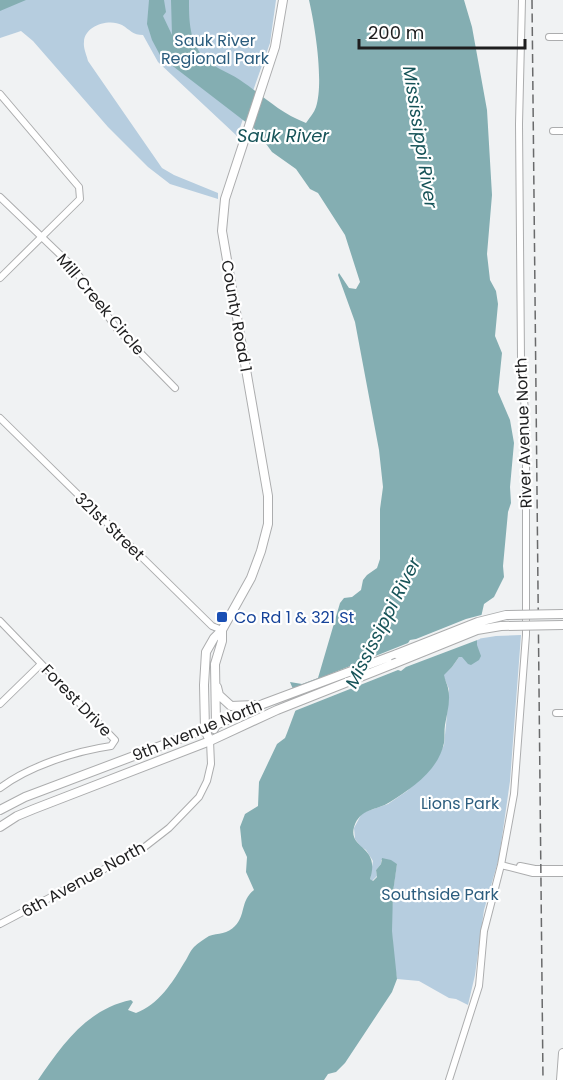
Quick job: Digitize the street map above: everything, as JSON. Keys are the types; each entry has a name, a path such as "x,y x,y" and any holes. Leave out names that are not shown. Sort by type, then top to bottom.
{"main road":[{"name":"County Road 1","path":"205,730 206,652 222,630 251,578 268,524 268,496 222,231 225,199 275,47 283,0"},
{"name":"9th Avenue North","path":"0,810 25,797 205,730 273,700 478,622 506,615 563,614"},
{"name":"9th Avenue North","path":"0,827 17,816 210,741 277,710 477,630 501,626 563,625"},
{"name":"County Road 1","path":"216,725 215,671 216,656 222,641 222,630"},
{"path":"215,671 219,695 225,702 231,706 263,704"},
{"path":"210,741 216,725"},
{"path":"205,730 210,741"},
{"path":"561,1080 563,1053"}],"street":[{"name":"River Avenue North","path":"451,1079 479,986 484,931 501,865 514,794 526,635 526,426 520,358 519,124 522,0"},
{"path":"549,37 563,37"},
{"path":"0,94 80,187 80,199 0,278"},
{"path":"553,131 563,131"},
{"name":"Mill Creek Circle","path":"0,197 72,266 117,329 175,388"},
{"name":"321st Street","path":"0,418 212,626 222,630"},
{"name":"Forest Drive","path":"0,621 115,740 111,746 84,750 42,766 0,788"},
{"path":"0,704 41,664"},
{"name":"6th Avenue North","path":"0,924 142,849 169,828 199,797 207,781 211,764 210,741"},
{"path":"501,865 533,873 563,871"}],"green space":[{"name":"Sauk River Regional Park","path":"0,0 276,0 270,43 237,136 158,62 143,35 111,22 98,25 85,36 84,47 88,61 162,168 218,193 218,199 170,184 148,167 108,127 33,41 21,31 0,38"},
{"path":"521,635 510,781 499,858 484,910 475,975 468,1005 449,998 419,981 397,979 392,921 397,864 381,860 376,870 377,876 372,881 370,879 373,861 355,839 354,828 362,813 388,804 407,791 435,763 444,745 448,704 449,689 443,675 459,657 477,646 477,639"}],"water":[{"path":"0,0 26,0 0,11"},
{"path":"149,0 164,0 166,12 163,16 172,35 171,0 189,0 192,35 197,48 205,58 279,109 306,123 316,107 319,83 316,39 309,0 464,0 472,27 487,110 492,195 487,254 490,280 496,291 498,304 495,336 502,353 498,392 510,420 514,443 511,503 508,512 503,566 504,577 494,597 484,604 477,635 477,645 481,656 479,660 471,665 459,657 444,675 449,702 444,743 436,762 415,785 385,805 364,813 354,827 353,834 356,840 371,860 370,879 373,881 377,877 376,870 382,858 397,864 393,892 392,931 397,979 392,992 345,1063 336,1072 328,1074 324,1080 38,1080 66,1042 89,1020 101,1011 131,1000 133,1002 128,1010 136,1013 144,1009 164,992 196,946 209,936 229,931 238,922 247,899 254,890 246,872 247,857 242,846 240,827 245,814 258,806 259,782 277,744 285,738 296,709 295,694 290,682 302,684 318,678 340,603 344,598 352,597 361,590 363,580 377,568 380,559 380,509 383,487 379,450 355,322 338,275 339,273 349,288 356,289 360,282 345,235 318,193 310,189 296,169 272,152 256,130 161,57 147,24"}],"pier":[{"path":"485,614 480,639 292,712 293,699 290,690 408,643 410,640"}],"railway":[{"path":"532,0 543,1080"}],"place":[{"name":"Co Rd 1 & 321 St","path":"222,617"}],"water label":[{"name":"Sauk River","path":"283,136"},
{"name":"Mississippi River","path":"420,137"},
{"name":"Mississippi River","path":"383,623"}],"park label":[{"name":"Lions Park","path":"460,803"},
{"name":"Southside Park","path":"440,894"}]}
